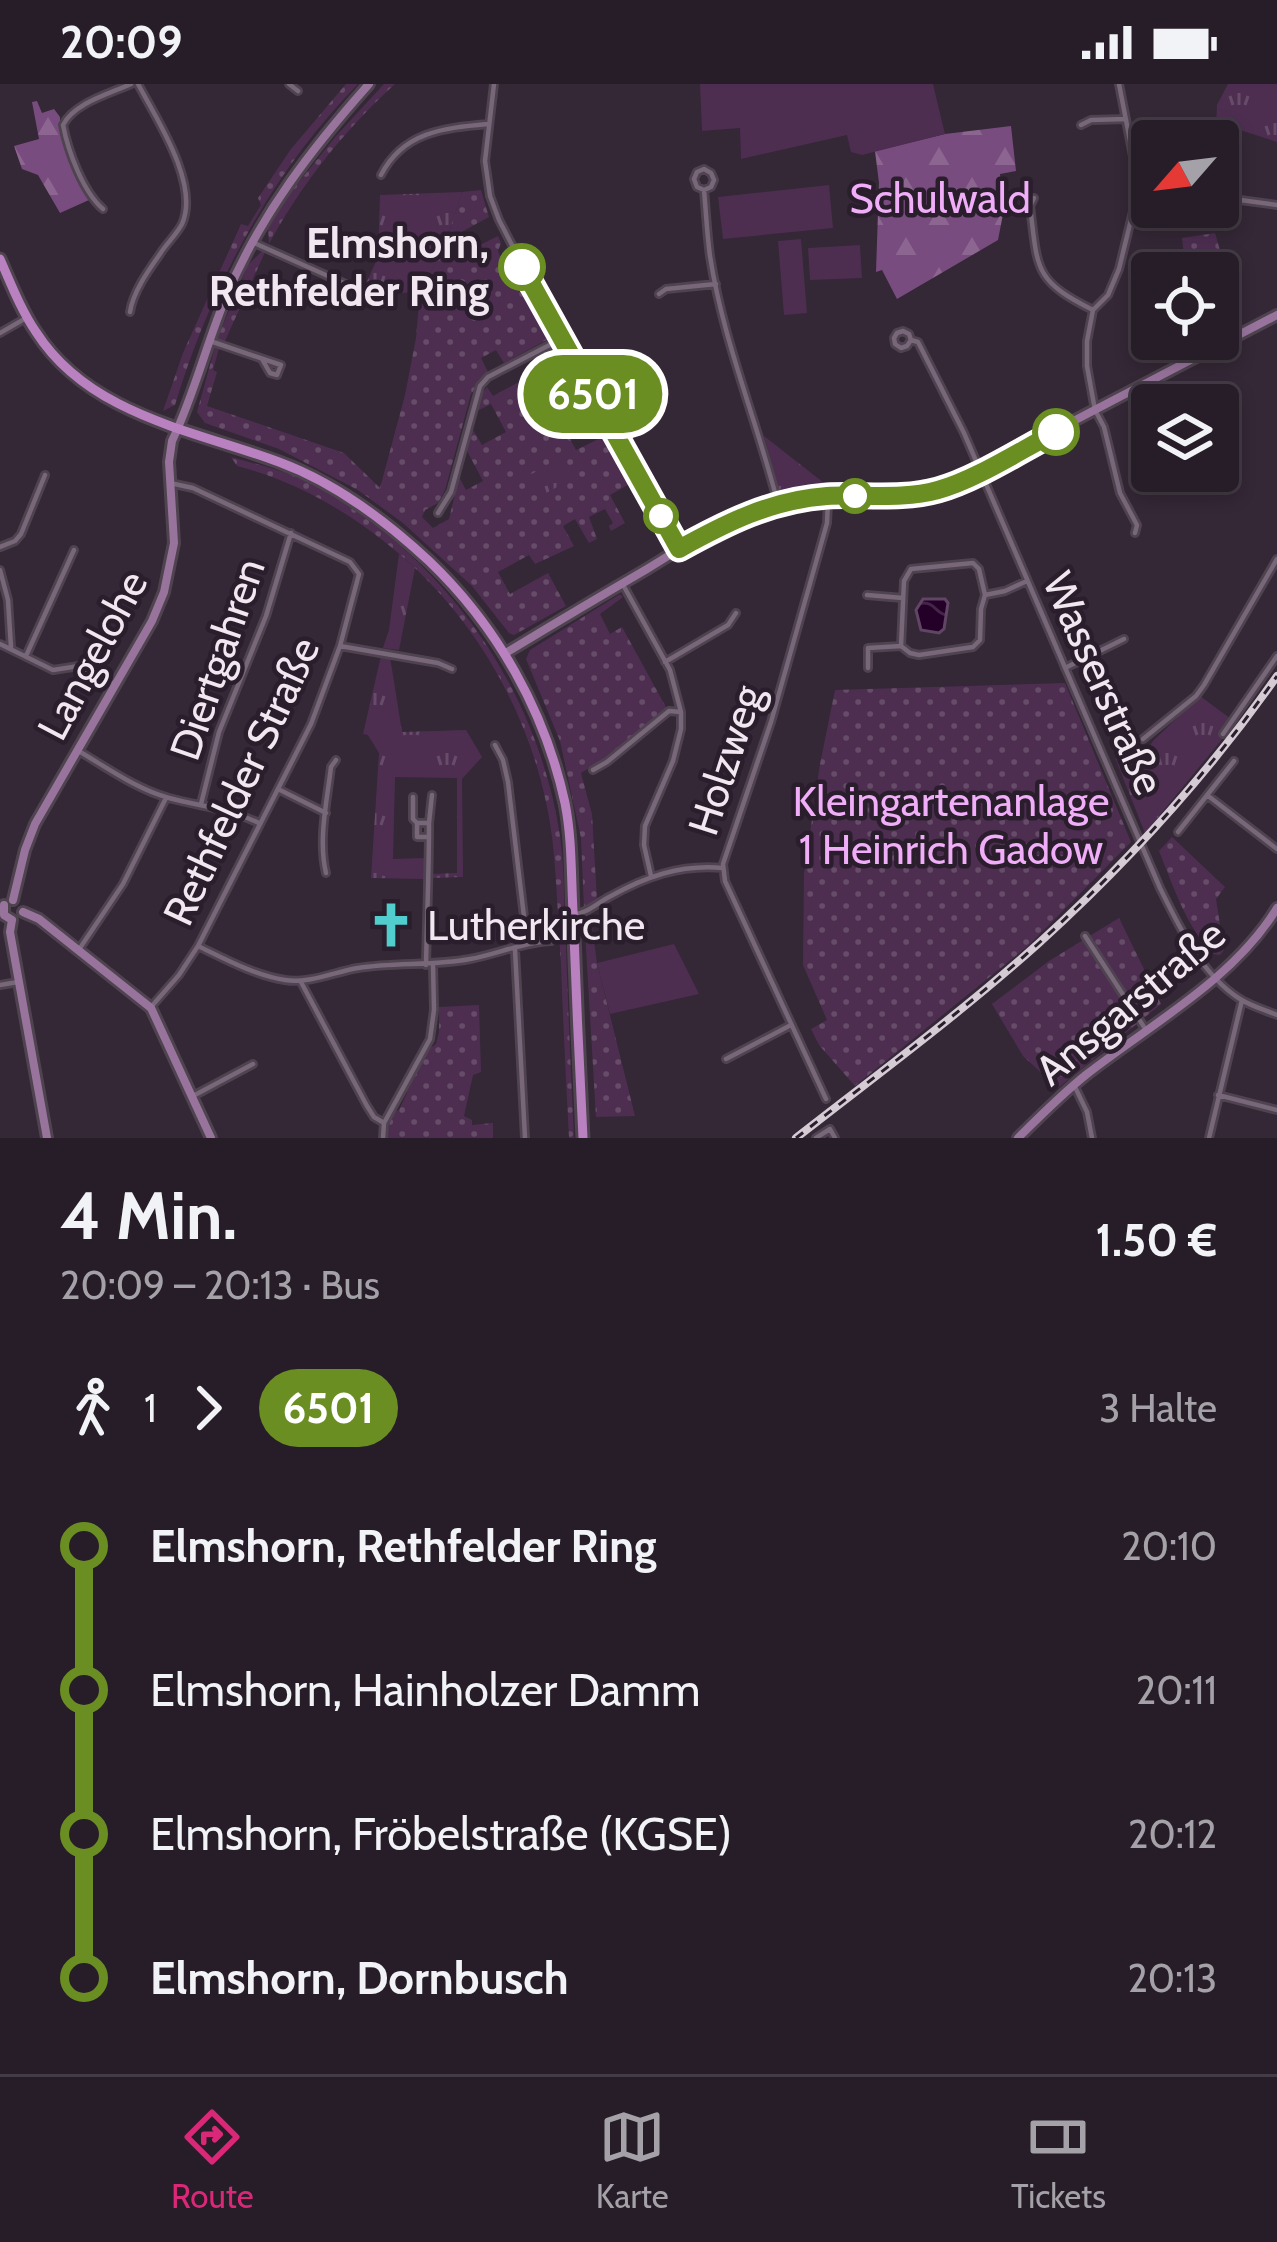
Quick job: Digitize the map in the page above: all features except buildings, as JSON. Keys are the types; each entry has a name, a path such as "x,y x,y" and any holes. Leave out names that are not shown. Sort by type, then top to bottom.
{"main road":[{"path":"0,259 27,317 58,361 91,389 121,406 309,474 361,504 409,542 481,617 542,725 568,824 583,1138"}],"street":[{"path":"103,209 83,180 63,124 75,110 134,84 177,162 185,207 181,225 155,260 130,312"},
{"path":"289,84 298,91"},
{"name":"Langelohe","path":"6,899 35,824 152,621 168,581 174,543 172,441 208,340 252,242 286,185 369,84"},
{"path":"494,84 486,174 493,206 560,339 679,549"},
{"path":"1119,84 1131,147"},
{"path":"1081,125 1126,118"},
{"path":"381,176 387,163 416,138 435,130 488,124"},
{"path":"704,190 716,284 778,504"},
{"path":"1034,198 1030,206 1042,275 1064,296 1093,310"},
{"path":"1239,200 1277,205"},
{"path":"1131,218 1119,269 1108,295 1093,310 1087,366 1088,388 1105,428 1120,493 1137,525 1135,533"},
{"path":"252,242 366,297"},
{"path":"659,294 666,289 716,284"},
{"path":"504,654 740,517 778,504 826,496 907,496 943,489 1277,315"},
{"path":"0,333 27,317"},
{"path":"438,513 451,492 480,386 488,377 560,339"},
{"path":"208,340 262,359"},
{"name":"Wasserstraße","path":"910,340 918,342 964,433 1185,938 1200,960 1242,1000 1277,1015"},
{"path":"0,547 21,534 45,475"},
{"path":"170,483 193,488 291,533"},
{"name":"Holzweg","path":"826,496 827,523 723,868 826,1099"},
{"name":"Rethfelder Straße","path":"151,1008 198,946 311,724 340,646 356,566 291,533"},
{"name":"Diertgahren","path":"201,804 224,718 266,616 291,533"},
{"path":"26,656 74,550"},
{"path":"1143,740 1196,696 1277,559"},
{"path":"868,668 868,648 902,646 919,655 977,646 986,595 977,565 955,562 911,568 904,581 902,646"},
{"path":"0,571 8,600 11,647"},
{"path":"986,595 1027,581"},
{"path":"622,583 674,680 681,712 674,761 645,826 651,876"},
{"path":"867,595 903,598"},
{"path":"665,662 728,625 736,613"},
{"path":"1065,668 1124,639"},
{"path":"0,644 53,670 79,666 114,684"},
{"path":"340,646 452,669"},
{"path":"1223,734 1277,656"},
{"path":"593,770 669,712 681,712"},
{"path":"494,745 508,782 527,942"},
{"path":"77,749 122,778 166,798 230,810 259,823"},
{"path":"326,873 326,813 331,766 336,760"},
{"path":"1178,832 1234,761"},
{"path":"278,789 326,813"},
{"path":"382,1138 384,1123 430,1040 434,1013 429,965 432,795"},
{"path":"1207,795 1277,849"},
{"path":"413,797 417,836 429,837"},
{"path":"79,950 123,884 166,798"},
{"path":"417,823 429,823"},
{"path":"573,915 651,876 723,868"},
{"path":"6,899 21,904 23,912 12,920 4,915 6,899"},
{"name":"Ansgarstraße","path":"1018,1138 1074,1085 1215,976 1277,908"},
{"path":"23,912 39,919 151,1008 211,1138"},
{"path":"12,920 18,982 49,1138"},
{"path":"1085,936 1147,1030"},
{"path":"198,946 267,976 301,982 361,968 429,965 515,950 527,942 551,941"},
{"path":"515,950 525,1138"},
{"path":"0,985 18,982"},
{"path":"301,982 367,1106 384,1123"},
{"path":"1209,1138 1242,1000"},
{"path":"726,1059 790,1025"},
{"path":"193,1096 253,1064"},
{"path":"1074,1085 1087,1112 1092,1138"},
{"path":"1218,1095 1277,1110"},
{"path":"816,1138 830,1129 835,1138"}],"green space":[{"path":"346,84 358,84 298,155 247,233 207,317 175,405 163,411 183,353 241,224 248,226 261,205 258,198 291,149"},
{"path":"384,84 395,84 325,159 269,244 268,228 290,193"},
{"path":"700,84 933,84 945,134 862,155 851,152 847,135 741,159 740,128 702,131"},
{"path":"1228,84 1277,84 1277,142 1239,130 1239,120 1216,120 1217,105"},
{"path":"37,101 42,113 54,109 60,117 60,134 89,200 60,213 38,175 22,169 14,146 39,139 32,102"},
{"name":"Schulwald","path":"1011,126 1016,171 1000,174 1003,214 998,240 897,299 882,270 876,272 879,183 875,151 945,134"},
{"path":"829,185 833,228 723,239 718,197"},
{"path":"481,190 489,217 454,236 464,253 498,236 500,256 510,260 552,337 504,363 496,350 481,358 488,372 471,394 445,490 422,517 433,528 449,519 459,477 466,490 483,481 466,449 471,427 482,445 506,432 491,404 475,412 487,387 493,396 545,368 552,380 572,371 598,419 568,435 576,450 607,435 633,482 610,495 625,523 611,531 613,523 605,509 589,517 597,539 589,543 575,519 563,526 574,546 535,564 529,555 498,572 510,594 548,573 566,606 514,635 472,586 403,523 358,490 279,449 205,423 197,412 215,347 219,348 207,406 344,453 380,488 405,395 420,292 445,245 462,192"},
{"path":"462,192 445,245 420,292 379,294 364,288 378,257 380,195"},
{"path":"1215,233 1221,252 1184,252 1182,238"},
{"path":"801,239 807,313 784,315 778,241"},
{"path":"860,245 862,278 810,280 808,248"},
{"path":"262,251 225,341 217,339 248,265"},
{"path":"764,436 829,487 781,496"},
{"path":"231,457 301,479 351,508 396,543 438,582 474,626 504,674 548,780 560,836 574,1138 569,1138 547,804 505,688 460,618 404,558 325,502 237,466"},
{"path":"555,461 566,482 539,497 528,476"},
{"path":"399,554 415,568 399,650 383,648"},
{"path":"620,594 623,597 600,614 610,634 622,627 667,709 581,773 592,814 597,900 584,908 581,838 560,741 526,659 530,650"},
{"path":"381,656 390,657 402,732 466,730 482,757 462,779 463,877 432,878 432,874 457,873 457,778 395,777 393,859 427,858 426,879 371,878 379,753 363,734"},
{"name":"Kleingartenanlage 1 Heinrich Gadow","path":"1065,683 1131,842 1029,945 855,1086 811,1029 827,1020 803,965 804,874 835,690"},
{"path":"1200,696 1231,719 1220,734 1223,738 1145,833 1114,755 1131,747 1144,755"},
{"path":"1172,837 1225,887 1216,899 1224,950 1220,955 1212,954 1195,931 1159,851"},
{"path":"590,912 597,963 635,1116 596,1117 584,915"},
{"path":"1119,918 1161,1004 1058,1088 1023,1056 992,1004 1049,961"},
{"path":"674,944 699,994 610,1014 597,963"},
{"path":"479,1005 481,1072 473,1075 464,1116 472,1125 493,1123 493,1138 386,1138 392,1113 399,1110 407,1093 405,1086 436,1044 439,1007"}],"water":[{"path":"923,599 948,603 944,629 939,633 921,630 916,610"}],"railway":[{"path":"796,1138 980,994 1072,913 1195,782 1277,676"}],"bus line":[{"name":"6501","path":"522,267 679,549 740,517 778,504 826,496 907,496 943,489 1056,432"}],"place":[{"name":"Elmshorn, Rethfelder Ring","path":"522,267"},
{"name":"Lutherkirche","path":"391,925"}]}
